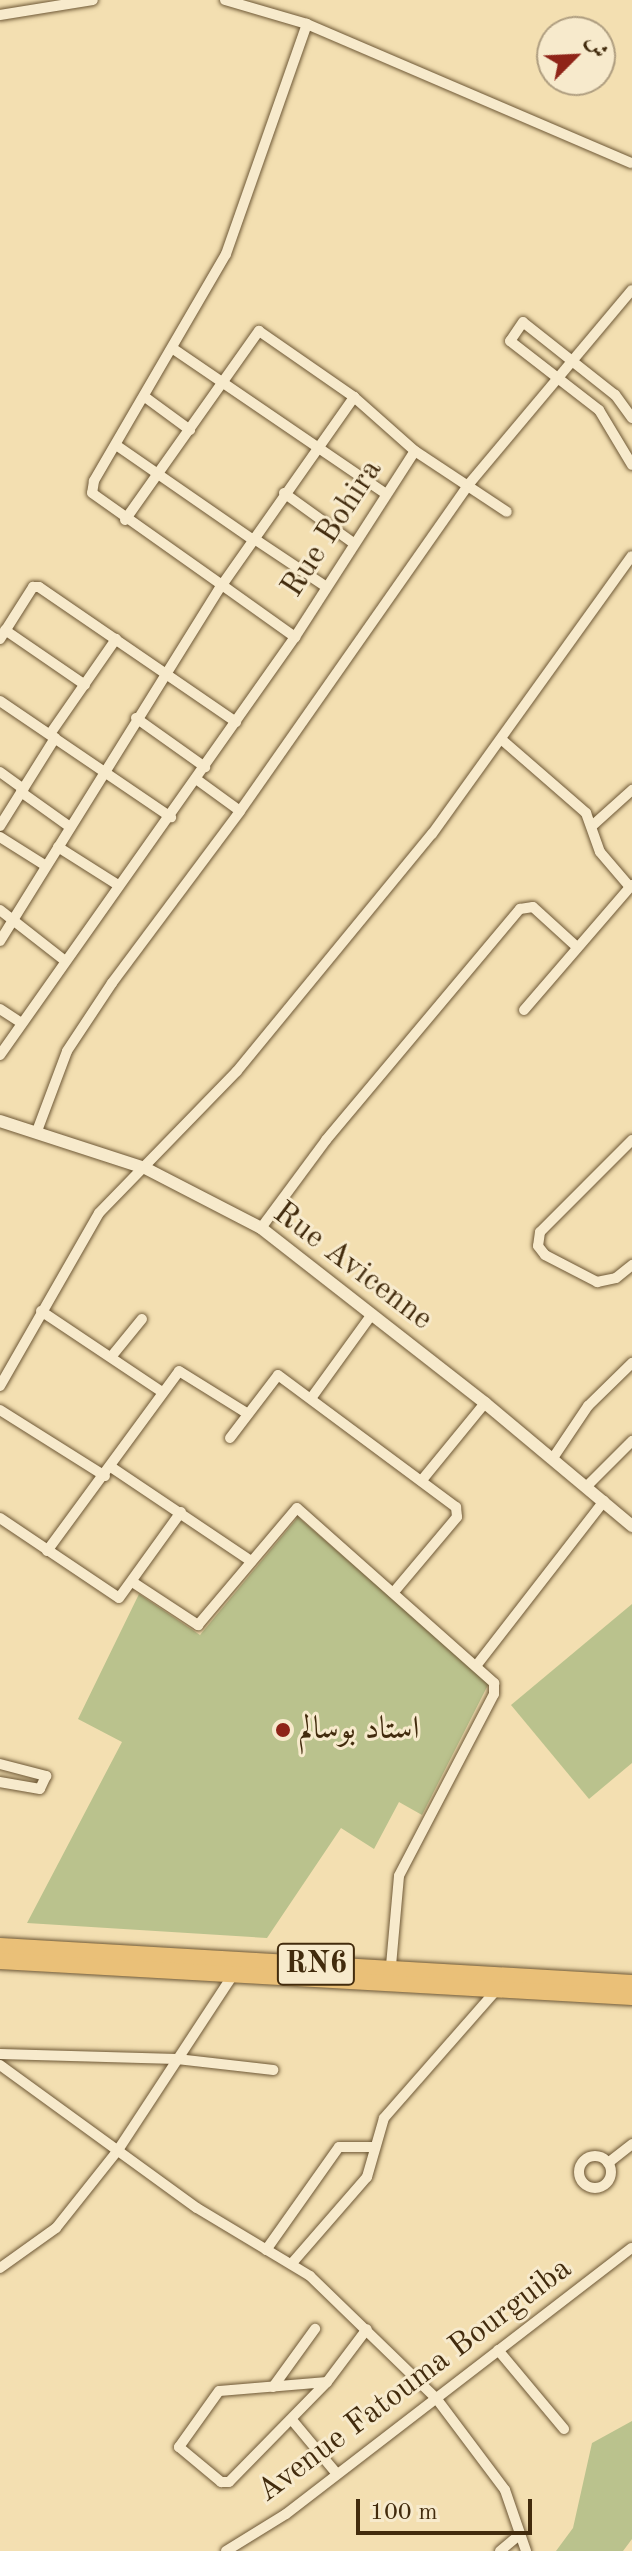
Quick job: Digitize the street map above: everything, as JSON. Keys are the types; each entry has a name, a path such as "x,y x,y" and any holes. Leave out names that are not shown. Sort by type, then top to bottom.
{"main road":[{"name":"RN6","path":"0,1946 40,1955 502,1983 632,1997"},
{"name":"RN6","path":"0,1961 40,1955"},
{"name":"RN6","path":"347,1973 391,1966 502,1983 632,1983"}],"street":[{"path":"0,15 93,0"},
{"path":"225,0 307,24 632,163"},
{"path":"295,637 98,501 91,490 226,254 307,24"},
{"path":"37,1131 79,1031 240,811 469,484 632,290"},
{"path":"632,418 615,395 523,322 510,341 559,375 613,426 632,465"},
{"name":"Rue Bohira","path":"222,379 254,335 264,334 354,397 415,451 507,512"},
{"path":"172,348 222,379 386,494"},
{"path":"125,520 190,430 222,379"},
{"path":"145,397 190,430"},
{"path":"0,941 164,670 284,493 354,397"},
{"path":"116,445 325,586"},
{"name":"Rue Bohira","path":"0,1055 20,1022 171,817 295,637 352,542 415,451"},
{"path":"284,493 352,542"},
{"path":"0,1386 99,1213 237,1071 432,834 632,556"},
{"path":"85,685 3,634 37,586 236,722"},
{"path":"0,826 53,736 116,639"},
{"path":"0,701 171,817"},
{"path":"136,718 205,767"},
{"path":"501,739 572,799 592,826 600,852 631,886 524,1010"},
{"path":"0,772 70,827"},
{"path":"196,779 240,811"},
{"path":"592,826 632,790"},
{"path":"0,837 46,866"},
{"path":"58,847 118,885"},
{"path":"261,1228 326,1140 524,905 577,947"},
{"path":"0,910 64,960"},
{"path":"0,1009 20,1022"},
{"name":"Rue Avicenne","path":"0,1121 145,1168 261,1228 485,1403 632,1525"},
{"path":"632,1140 540,1232 538,1246 545,1255 597,1282 616,1278 632,1265"},
{"path":"41,1311 162,1392"},
{"path":"312,1397 372,1314"},
{"path":"111,1357 142,1319"},
{"path":"553,1458 588,1406 632,1363"},
{"path":"47,1551 108,1472 162,1392 181,1371 248,1414"},
{"path":"230,1438 278,1375 422,1480 458,1514 393,1593"},
{"path":"422,1480 485,1403"},
{"path":"0,1410 181,1512 251,1561"},
{"path":"587,1486 632,1441"},
{"path":"476,1666 604,1501"},
{"path":"134,1583 196,1626 297,1508 494,1683 494,1694 399,1876 391,1966"},
{"path":"0,1518 119,1598 134,1583 181,1512"},
{"path":"0,1764 46,1776 40,1789 0,1782"},
{"path":"0,2268 56,2228 118,2150 238,1966"},
{"path":"293,2262 367,2177 384,2118 502,1983"},
{"path":"0,2054 177,2059 273,2070"},
{"path":"0,2065 118,2150 266,2250 293,2262 367,2329 436,2398 505,2490 518,2536 526,2551"},
{"path":"608,2163 632,2144"},
{"path":"266,2250 339,2147 374,2147"},
{"name":"Avenue Fatouma Bourguiba","path":"226,2551 337,2474 632,2248"},
{"path":"273,2387 315,2329"},
{"path":"327,2382 219,2391 179,2447 225,2483 292,2420 327,2382 367,2329"},
{"path":"498,2350 564,2429"},
{"path":"292,2420 337,2474"},
{"path":"500,2551 518,2536"}],"green space":[{"name":"استاد بوسالم","path":"298,1517 489,1683 422,1815 399,1802 374,1849 341,1828 267,1938 27,1923 122,1742 78,1719 139,1594 200,1635"},
{"path":"632,1604 632,1763 589,1799 511,1705"},
{"path":"632,2421 632,2539 623,2551 556,2551 573,2528 592,2443"}],"place":[{"name":"استاد بوسالم","path":"283,1730"}]}
